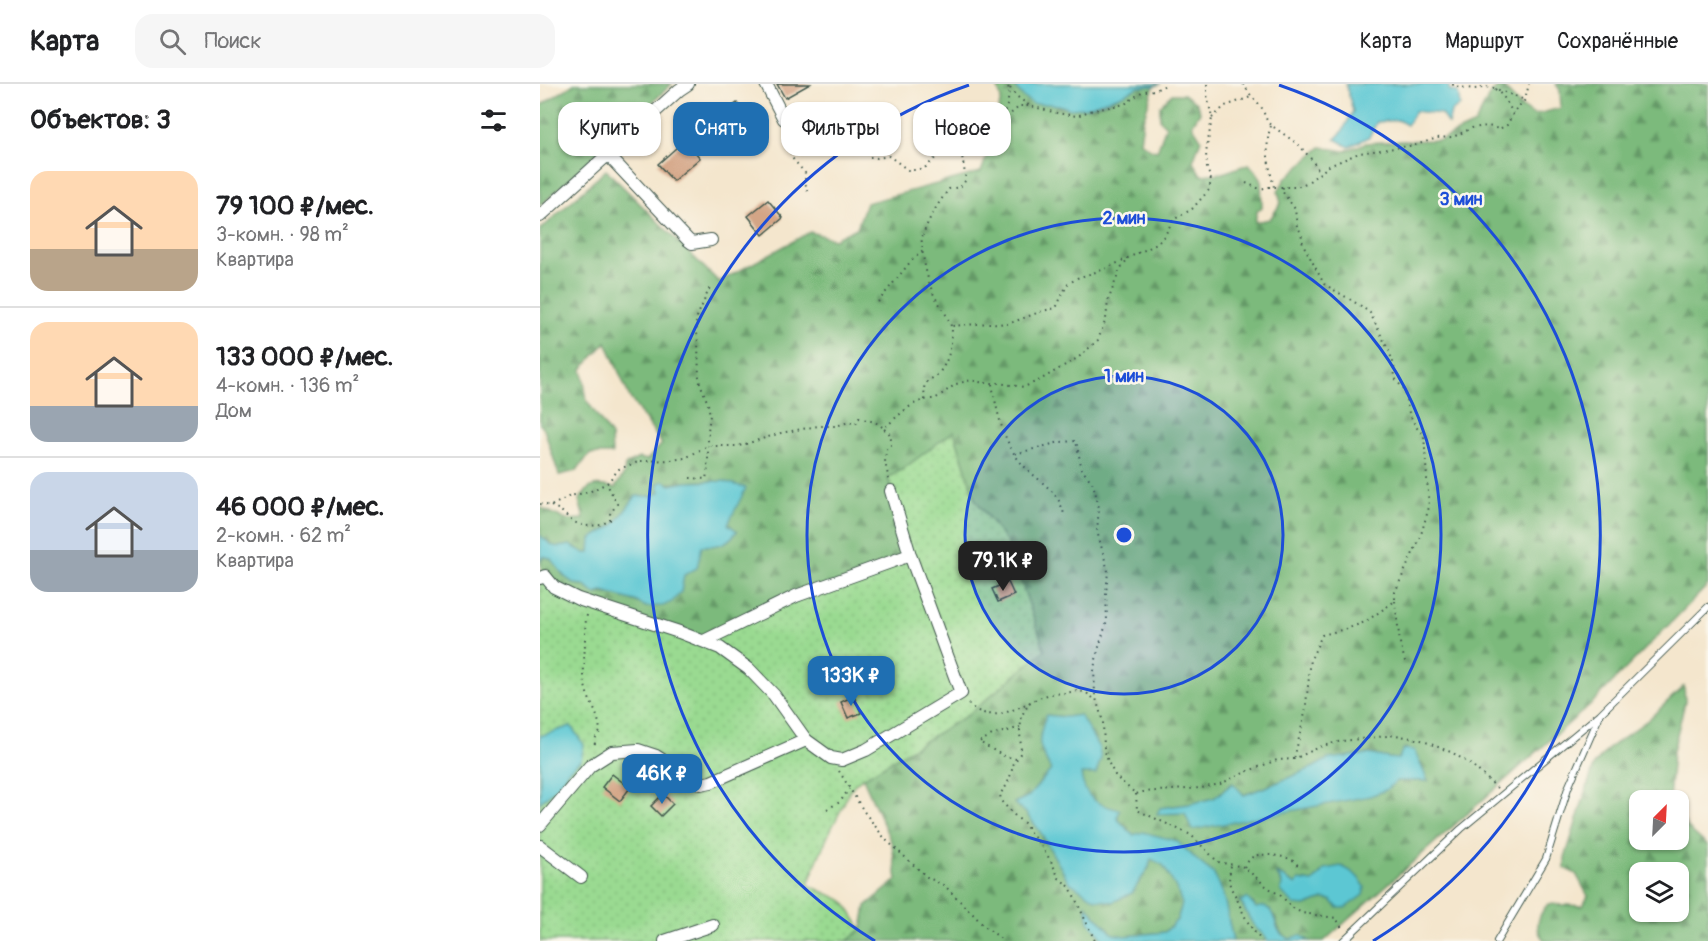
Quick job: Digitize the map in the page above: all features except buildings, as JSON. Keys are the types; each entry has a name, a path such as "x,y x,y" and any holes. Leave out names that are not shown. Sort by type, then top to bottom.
{"street":[{"path":"661,106 688,84"},
{"path":"766,84 781,113"},
{"path":"540,216 606,156"},
{"path":"610,156 688,240 692,243 711,240"},
{"path":"540,578 545,576 554,587 587,602 720,648 749,669 774,695 806,740 831,758 842,760 866,750 961,693 910,555 891,491"},
{"path":"704,641 796,596 910,555"},
{"path":"540,825 590,766 612,752 638,750 656,756 701,784 711,782 806,740"},
{"path":"540,846 580,877"},
{"path":"667,940 713,925"},
{"path":"667,940 685,941"}],"lane":[{"path":"1345,939 1461,829 1600,714 1708,607"},
{"path":"1497,941 1546,859 1568,789 1600,714"}],"path":[{"path":"1011,111 1020,106 1077,116 1089,111 1125,104 1143,91 1155,90 1168,84"},
{"path":"952,326 1008,324 1056,308 1067,285 1077,278 1106,269 1157,244 1165,236 1173,220 1192,209 1209,190 1211,180 1206,168 1206,153 1212,118 1207,84"},
{"path":"1243,84 1261,106 1270,126 1289,136 1299,145 1320,173"},
{"path":"1453,84 1453,86 1468,86 1474,89 1491,87 1525,100"},
{"path":"1246,183 1260,189 1297,187 1308,182 1329,166 1359,153 1453,137 1473,128 1488,126 1499,129 1507,125 1525,100 1529,84"},
{"path":"1009,85 1022,101 1033,107"},
{"path":"1008,102 1009,85"},
{"path":"1495,88 1514,113"},
{"path":"1212,118 1225,106 1252,97"},
{"path":"1270,126 1268,154 1274,187"},
{"path":"792,156 804,173 808,193"},
{"path":"870,157 889,156 908,170 916,170 926,167 938,156"},
{"path":"925,401 924,387 938,375 949,356 952,326 928,281 921,241 943,197 949,189 960,187 966,180 962,156"},
{"path":"1283,187 1282,191 1295,209 1297,226 1303,243 1324,284 1370,313 1389,351 1394,365 1395,378 1404,390 1409,413 1416,427 1424,435 1429,507 1420,538 1395,592 1400,643 1406,665"},
{"path":"878,302 911,261 923,251"},
{"path":"884,428 909,406 934,399 956,384 971,380 1024,387 1079,357 1098,340 1106,319 1108,301 1120,269 1127,260"},
{"path":"690,478 706,479 708,468 710,415 699,380 699,342 696,324 710,287"},
{"path":"992,383 1002,429 1015,454 1021,464 1059,500 1064,514"},
{"path":"551,506 570,496 589,492 607,483 619,469 641,461 685,458 708,446 739,446 781,433 818,426 836,426 849,422 856,424 859,418 875,422 890,433 891,445 886,450 885,462 891,491"},
{"path":"1015,454 1060,442 1076,441 1082,471 1092,482 1099,508 1097,531 1108,571 1107,621 1094,668 1095,695 1103,722 1104,748 1108,762 1116,777 1136,794 1137,810 1191,835 1218,862 1244,867 1293,908 1302,912 1336,918 1343,929 1345,939"},
{"path":"540,504 560,510 573,522 586,526 601,525 610,520 610,514 617,504 607,483"},
{"path":"1294,759 1305,713 1311,659 1322,635 1365,622 1395,601"},
{"path":"587,602 584,628 584,683 599,721 600,732 596,737 592,753 596,762"},
{"path":"961,693 977,712 990,715 1008,712 1049,693 1087,692 1097,702"},
{"path":"1030,702 1022,715 1021,752 1006,785 999,794 1001,801 1024,823 1051,861 1059,878 1070,887 1095,941"},
{"path":"1016,759 1004,756 979,742 994,734 1020,727"},
{"path":"1136,794 1220,784 1277,760 1294,759 1322,746 1342,741 1396,735 1421,740 1453,753 1485,776 1502,795"},
{"path":"831,758 865,813 886,840 927,877 945,886 984,926 1004,941"},
{"path":"827,809 840,802 849,789"},
{"path":"1244,867 1256,855 1265,855 1288,858 1300,868"},
{"path":"1232,866 1229,877 1230,886 1236,895 1245,920 1262,941"}],"green space":[{"path":"574,84 672,84 653,102 558,102 558,156 594,156 540,206 540,106"},
{"path":"997,84 1016,84 1016,90 1040,100 1074,108 1097,105 1136,88 1154,86 1143,120 1140,142 1157,151 1166,126 1160,120 1160,106 1172,94 1184,94 1196,103 1200,112 1192,125 1201,139 1193,161 1201,175 1223,173 1249,164 1261,178 1262,208 1257,211 1255,222 1270,219 1281,203 1278,191 1285,179 1321,147 1345,151 1366,143 1440,140 1475,124 1490,94 1501,85 1521,106 1534,115 1561,108 1560,90 1556,84 1708,84 1708,585 1593,702 1324,941 1290,939 1283,934 1275,916 1256,908 1253,903 1240,901 1255,926 1268,941 1233,941 1225,902 1213,873 1199,862 1133,835 1117,818 1120,810 1102,805 1090,797 1084,787 1080,767 1080,715 1066,717 1047,715 1040,743 1051,770 1029,796 1014,803 1025,812 1039,830 1069,881 1113,902 1132,893 1149,868 1151,859 1163,865 1182,904 1177,920 1165,932 1113,935 1087,906 1091,921 1103,941 847,941 862,929 866,906 897,880 892,844 863,778 968,715 1045,650 1008,544 975,499 954,431 888,478 909,551 707,640 591,603 543,574 541,569 544,556 551,559 565,577 575,584 584,585 595,594 614,595 647,607 681,592 684,575 699,555 702,546 722,544 733,536 737,531 728,524 745,488 710,481 658,483 660,492 652,496 636,496 614,525 591,539 590,553 585,553 570,545 553,546 540,535 540,507 566,520 584,519 579,500 587,490 598,485 615,488 624,474 625,465 639,458 647,460 662,444 630,398 606,342 582,369 587,401 611,436 612,454 590,454 576,471 559,475 544,429 540,424 540,230 606,170 719,282 810,232 834,239 857,228 866,203 981,172 987,156 1011,156 1011,102 1000,102","holes":["1369,754 1398,759 1428,781 1396,781 1386,790 1192,829 1185,813 1160,808 1214,798 1232,783 1243,795 1314,767 1328,759","1325,869 1338,908 1331,900 1323,899 1305,906 1281,891 1282,883 1276,873 1296,885 1299,880 1313,882"]},
{"path":"954,430 975,499 1008,544 1045,650 968,715 858,781 850,791 823,847 808,885 844,901 862,930 847,941 540,941 540,576 895,504 888,478"},
{"path":"1684,686 1685,702 1673,751 1670,790 1629,790 1629,850 1689,850 1689,829 1708,846 1708,941 1545,941 1541,936 1538,922 1548,904 1583,906 1588,896 1576,874 1565,868 1565,858 1594,765 1610,747 1649,719"}],"water":[{"path":"1016,84 1161,84 1139,87 1084,108 1070,109 1059,105 1033,104 1016,89"},
{"path":"1346,84 1448,84 1450,91 1458,92 1460,105 1451,112 1448,124 1441,114 1415,111 1407,125 1398,120 1377,122 1369,137 1349,147 1335,139 1342,132 1353,111"},
{"path":"665,481 670,485 686,482 724,481 746,488 728,524 737,531 722,544 702,546 697,568 684,575 681,592 672,602 663,606 646,607 635,601 603,592 595,594 584,585 575,584 565,577 551,559 544,556 540,561 540,535 553,546 570,545 585,553 590,553 591,539 614,525 636,496 652,496 660,492 658,483"},
{"path":"1046,715 1066,717 1080,715 1099,748 1101,758 1096,774 1081,774 1085,789 1093,800 1120,810 1117,818 1133,835 1143,832 1177,841 1213,873 1225,902 1233,941 1103,941 1089,922 1086,905 1113,934 1125,936 1165,932 1177,920 1182,904 1163,865 1151,859 1149,867 1132,893 1113,902 1095,899 1069,882 1039,830 1025,812 1014,803 1029,796 1051,770 1040,743"},
{"path":"571,726 584,745 581,760 568,771 558,786 540,803 540,736"},
{"path":"1403,749 1414,750 1428,781 1397,781 1386,790 1370,796 1192,830 1185,813 1157,814 1160,808 1214,798 1233,783 1244,795 1314,767 1328,759 1369,754 1398,759"},
{"path":"1341,866 1355,874 1365,887 1363,895 1345,908 1338,908 1331,900 1323,899 1305,906 1294,905 1281,891 1282,883 1276,873 1296,885 1299,880 1313,882 1325,869"},
{"path":"1247,898 1256,908 1269,909 1281,934 1290,939 1300,935 1309,941 1268,941 1253,924 1240,901"}]}
